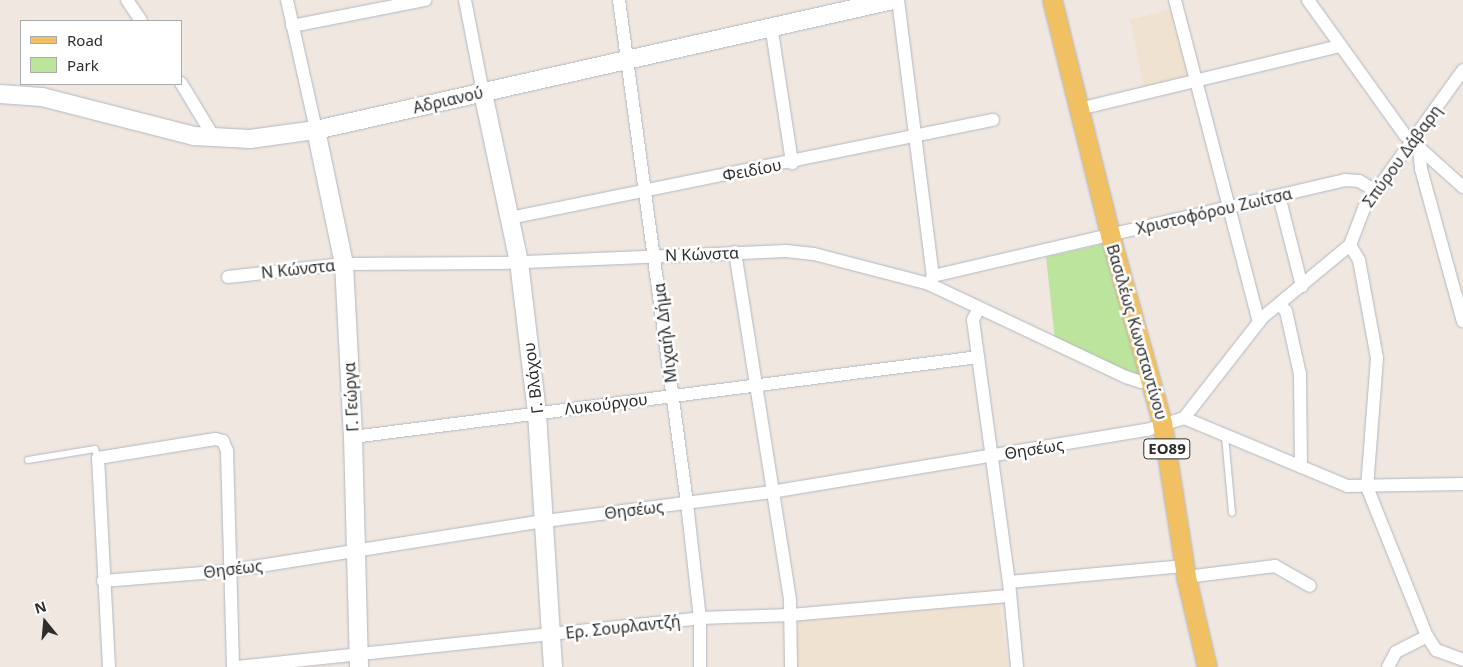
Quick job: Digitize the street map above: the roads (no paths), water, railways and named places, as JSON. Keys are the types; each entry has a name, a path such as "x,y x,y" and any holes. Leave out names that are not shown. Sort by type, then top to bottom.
{"main road":[{"name":"Βασιλέως Κωνσταντίνου","path":"1053,0 1110,235 1152,379 1162,423 1185,572 1208,667"}],"street":[{"path":"127,0 140,20"},
{"path":"287,0 316,130"},
{"path":"292,26 425,0"},
{"path":"465,0 483,93"},
{"name":"Μιχαήλ Δήμα","path":"619,0 647,190 672,396 688,503 700,618 700,667"},
{"name":"Αδριανού","path":"0,94 42,97 215,139 250,139 316,130 771,25 893,0"},
{"path":"898,0 931,280"},
{"path":"1175,0 1259,322"},
{"path":"1308,0 1340,46 1416,146 1463,187"},
{"path":"771,25 792,163"},
{"path":"1079,109 1340,46"},
{"name":"Σπύρου Δάβαρη","path":"1350,245 1359,216 1376,191 1416,146 1463,70"},
{"path":"182,85 215,139"},
{"name":"Γ. Βλάχου","path":"483,93 519,262 538,413 553,667"},
{"name":"Φειδίου","path":"510,218 792,163 993,120"},
{"name":"Γ. Γεώργα","path":"316,130 344,264 353,437 359,661"},
{"path":"1416,146 1463,321"},
{"name":"Χριστοφόρου Ζωίτσα","path":"931,280 1110,235 1345,180 1359,181 1376,191"},
{"path":"1279,196 1302,286"},
{"path":"1463,484 1367,487 1347,486 1184,418 1259,322 1350,245 1359,260 1377,358 1367,487 1427,636 1436,650 1463,660"},
{"path":"735,252 791,615 791,667"},
{"name":"Ν Κώνστα","path":"228,277 344,264 519,262 735,252 814,254 931,280 978,310 1126,377 1141,382 1152,379"},
{"path":"1280,305 1286,311 1300,374 1301,466"},
{"path":"978,310 973,320 1009,582 1018,667"},
{"name":"Λυκούργου","path":"353,437 978,357"},
{"name":"Θησέως","path":"103,582 228,571 545,521 771,492 1147,430 1162,423 1184,418"},
{"path":"109,667 103,582 98,458 215,439 223,441 227,451 228,571 233,667"},
{"path":"1009,582 1275,566 1310,586"},
{"name":"Ερ. Σουρλαντζή","path":"236,667 359,661 552,634 700,618 791,615 1010,596"},
{"path":"1388,667 1396,652 1427,636"}],"lane":[{"path":"1225,436 1232,513"},
{"path":"28,460 95,449 98,458"}]}
